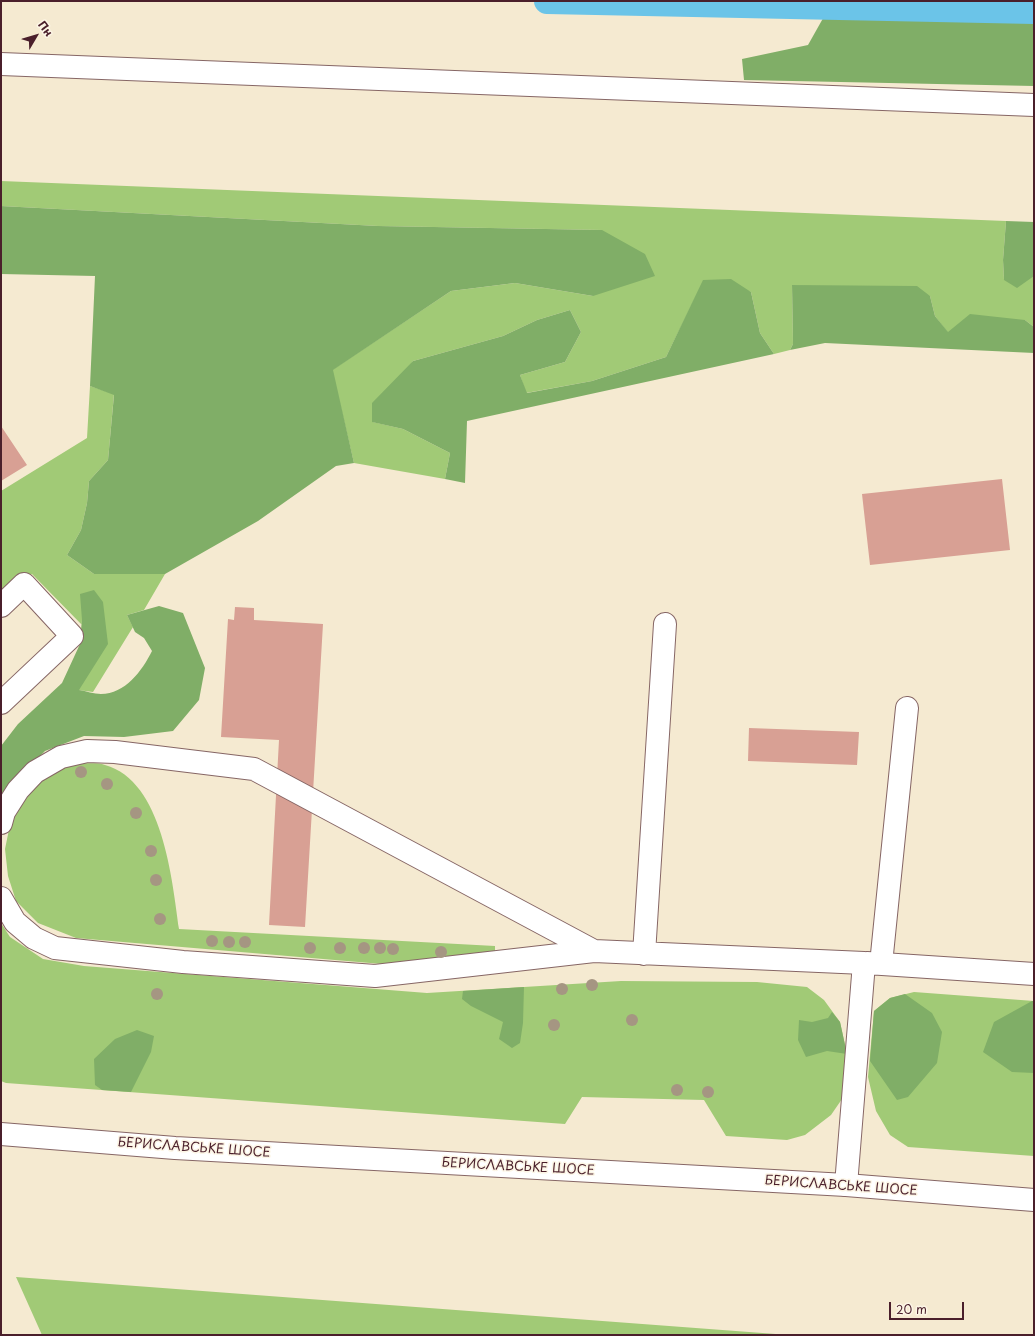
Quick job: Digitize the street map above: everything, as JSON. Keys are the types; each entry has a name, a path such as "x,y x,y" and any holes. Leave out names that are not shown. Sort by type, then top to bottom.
{"main road":[{"path":"1,64 1034,105"},
{"path":"1,606 24,584 72,636 1,703"},
{"path":"644,954 665,624"},
{"path":"846,1185 872,964 907,708"},
{"path":"1,823 4,812 18,790 35,772 61,757 88,751 115,752 254,769 594,951"},
{"path":"1,898 15,922 34,938 55,948 183,962 375,976 594,951 872,964 1034,974"},
{"name":"БЕРИСЛАВСЬКЕ ШОСЕ","path":"1,1134 175,1148 846,1185 1034,1200"}],"green space":[{"path":"844,1 1034,1 1034,86 744,80 742,59 808,45 826,13"},
{"path":"1,181 1006,221 1003,260 1004,280 1034,276 1034,327 1025,320 948,333 935,316 930,296 792,285 793,344 790,350 774,354 760,333 751,292 704,280 666,357 592,381 526,393 520,375 565,362 581,332 570,310 537,320 503,336 413,361 373,422 403,429 450,453 445,479 354,463 332,370 451,291 515,283 593,296 602,230 378,226 1,206"},
{"path":"1,206 378,226 602,230 645,254 655,276 593,296 515,283 451,291 333,370 354,463 336,466 258,521 165,574 94,574 67,555 81,530 87,503 89,481 108,460 114,395 90,386 95,276 1,274"},
{"path":"1006,221 1034,222 1034,276 1017,288 1004,280 1003,260"},
{"path":"731,279 751,292 760,333 774,354 467,421 465,483 445,479 450,453 403,429 372,422 372,403 413,361 503,336 537,320 570,310 581,332 565,362 520,375 527,393 592,381 666,357 703,280"},
{"path":"792,285 917,286 930,296 935,316 948,332 970,314 1025,320 1034,327 1034,353 825,343 790,350 793,344"},
{"path":"90,386 114,394 108,460 89,481 87,503 81,530 67,555 94,574 165,574 144,610 127,615 133,627 93,692 78,690 82,625 32,574 1,598 1,491 87,438"},
{"path":"94,590 103,602 108,644 79,690 98,694 110,693 125,686 132,680 152,651 144,638 135,632 127,615 159,606 183,613 205,668 199,700 173,731 124,737 84,736 45,751 1,796 1,746 18,724 62,683 80,644 82,620 80,594"},
{"path":"77,763 105,765 125,775 140,790 152,811 161,834 173,885 179,929 495,946 495,955 382,964 76,938 38,923 16,901 8,876 5,849 12,815 31,786 52,770"},
{"path":"1,923 10,937 43,959 84,966 427,993 621,981 757,982 807,987 824,1000 840,1022 847,1054 842,1099 831,1115 805,1135 787,1140 726,1136 704,1100 582,1097 565,1124 6,1083 1,1081"},
{"path":"524,987 523,1023 520,1043 512,1048 499,1039 503,1022 471,1006 462,999 463,991"},
{"path":"914,992 1034,1001 1034,1156 908,1147 890,1135 876,1111 868,1077 874,1011 890,998"},
{"path":"905,994 932,1013 942,1032 937,1063 908,1097 897,1100 870,1061 874,1011 890,998"},
{"path":"1034,1001 1034,1073 1012,1072 983,1052 994,1022"},
{"path":"832,1012 840,1022 847,1054 827,1051 806,1057 798,1040 799,1020 812,1022 828,1018"},
{"path":"137,1030 154,1036 151,1052 131,1092 102,1090 95,1085 94,1059 115,1039"},
{"path":"16,1277 789,1335 42,1335"}],"building":[{"path":"1,426 27,465 1,481"},
{"path":"1002,479 1010,550 870,565 862,494"},
{"path":"235,607 254,608 254,620 323,624 305,927 269,925 279,740 221,737 228,619 234,620"},
{"path":"749,728 859,732 857,765 748,761"}],"waterway":[{"path":"547,1 1034,11"}]}
